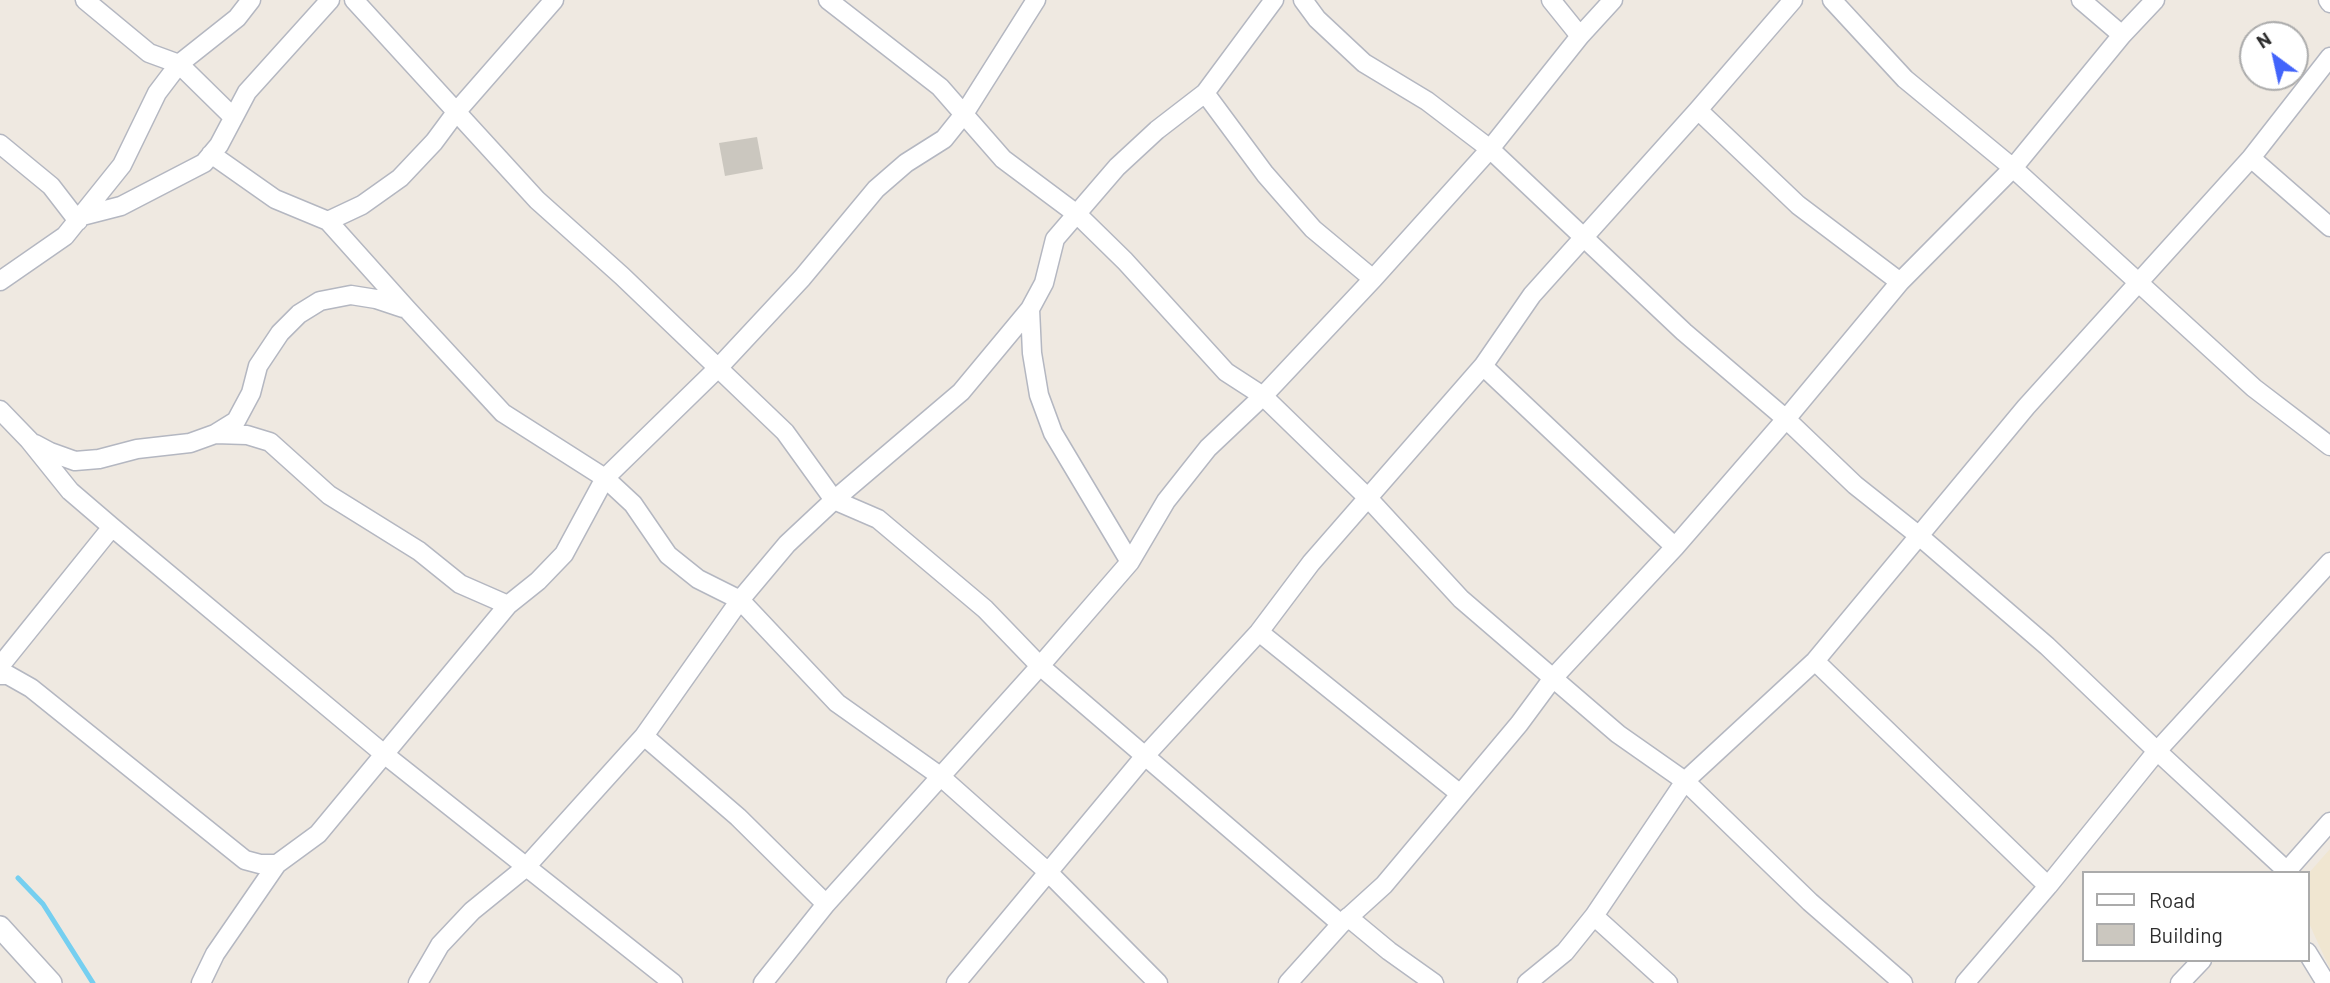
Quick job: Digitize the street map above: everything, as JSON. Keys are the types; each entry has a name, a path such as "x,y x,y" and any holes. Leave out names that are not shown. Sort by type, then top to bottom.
{"street":[{"path":"85,0 149,53 179,64 233,117"},
{"path":"0,281 65,236 122,165 157,93 179,64 237,18 251,0"},
{"path":"80,218 121,206 204,163 219,145 247,92 330,0"},
{"path":"354,0 537,200 622,276 785,432 834,500 878,519 985,609 1040,666 1144,757 1345,920 1434,983"},
{"path":"328,221 362,205 400,178 434,142 457,111 554,0"},
{"path":"828,0 940,87 1003,159 1078,215 1125,261 1226,372 1263,396 1368,498 1461,599 1618,734 1685,781 1810,902 1903,983"},
{"path":"201,983 215,954 277,864 318,834 508,606 565,554 605,478 719,367 802,278 876,190 906,163 944,139 964,114 1036,0"},
{"path":"418,983 440,945 472,911 524,867 643,736 740,600 787,544 834,500 961,392 1030,309 1044,282 1055,239 1117,167 1157,130 1205,93 1274,0"},
{"path":"1303,0 1317,19 1364,63 1427,101 1490,149 1685,332 1786,419 1855,485 2047,646 2285,871"},
{"path":"1550,0 1580,36"},
{"path":"763,983 826,904 1130,562 1166,501 1208,448 1263,396 1373,279 1490,149 1580,36 1613,0"},
{"path":"956,983 1144,757 1259,632 1311,563 1483,366 1532,295 1793,0"},
{"path":"1832,0 1905,79 2013,168 2254,388 2330,446"},
{"path":"2081,0 2122,35"},
{"path":"1288,983 1345,920 1384,885 1519,724 1553,678 1675,547 1900,282 2013,168 2122,35 2155,0"},
{"path":"1527,983 1565,952 1594,916 1685,781 1815,662 2026,407 2251,158 2330,57"},
{"path":"1205,93 1265,174 1313,229 1373,279"},
{"path":"1698,110 1798,205 1900,282"},
{"path":"0,144 51,186 80,218"},
{"path":"211,154 275,199 328,221 503,412 605,478 633,504 668,555 698,579 740,600 836,704 940,776 1048,872 1158,983"},
{"path":"2251,158 2330,227"},
{"path":"29,440 50,452 75,461 99,459 137,449 190,443 215,434 236,421 251,393 258,366 280,333 299,314 320,301 351,295 376,299 406,309"},
{"path":"1030,309 1032,353 1040,395 1053,433 1130,562"},
{"path":"1483,366 1675,547"},
{"path":"0,410 29,440 70,491 111,527 384,754 673,983"},
{"path":"215,434 247,435 270,442 329,495 419,551 460,584 508,606"},
{"path":"0,666 111,527"},
{"path":"1965,983 2157,751 2330,562"},
{"path":"1259,632 1459,793"},
{"path":"1815,662 2048,886"},
{"path":"0,676 8,676 31,688 245,860 260,864 277,864"},
{"path":"643,736 738,817 826,904"},
{"path":"2287,871 2330,822"},
{"path":"1594,916 1668,983"},
{"path":"0,926 51,983"},
{"path":"2309,955 2326,983"},
{"path":"2180,983 2200,962"}],"shaded area":[{"path":"2330,849 2330,969 2309,923 2309,873"}],"building":[{"path":"757,137 763,169 725,176 719,143"}],"waterway":[{"path":"18,878 43,904 93,983"}]}
